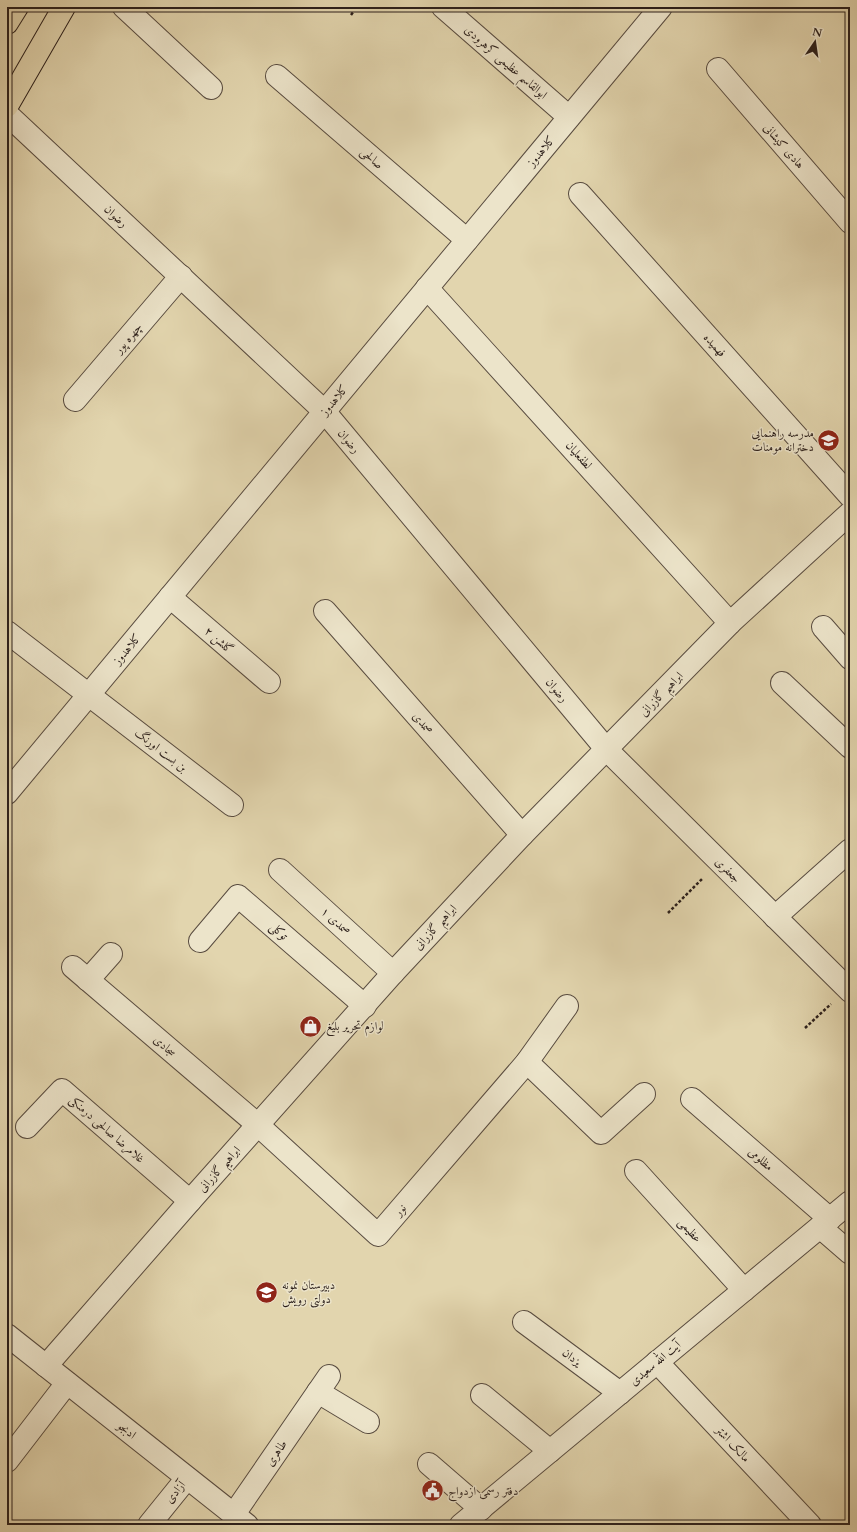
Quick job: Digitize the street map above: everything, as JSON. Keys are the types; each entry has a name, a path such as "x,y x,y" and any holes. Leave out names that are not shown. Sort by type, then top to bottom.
{"main road":[{"path":"7,23 17,7"},
{"path":"7,106 64,7"}],"street":[{"path":"124,7 211,88"},
{"name":"ابوالقاسم عظیمی کرهرودی","path":"443,7 569,117"},
{"name":"کلاهدوز","path":"7,793 569,117 652,10"},
{"name":"هادی کیشانی","path":"718,69 850,222"},
{"name":"صالحی","path":"277,76 466,240"},
{"name":"رضوان","path":"7,114 324,412 607,750"},
{"name":"فهمیده","path":"580,194 850,496"},
{"name":"چهره پور","path":"75,400 180,276"},
{"name":"لطفعلیان","path":"427,288 730,623"},
{"name":"ابراهیم گازرانی","path":"46,1366 190,1201 393,973 522,835 730,623 850,513"},
{"name":"گلشن ۲","path":"170,597 269,682"},
{"name":"صمدی","path":"325,611 522,835"},
{"path":"823,627 850,658"},
{"name":"بن بست اورنگ","path":"7,632 232,805"},
{"path":"782,682 850,747"},
{"name":"جعفری","path":"607,750 849,990"},
{"path":"775,917 850,850"},
{"name":"صمدی ۱","path":"280,870 393,973"},
{"name":"توکلی","path":"200,941 238,896 365,1006"},
{"name":"سجادی","path":"111,954 80,973 258,1126"},
{"name":"نور","path":"258,1126 378,1235 527,1062 568,1006"},
{"path":"527,1062 601,1133 644,1094"},
{"name":"غلامرضا صالحی درمنکی","path":"27,1127 62,1090 190,1201"},
{"name":"مظلومی","path":"692,1099 825,1223 850,1253"},
{"name":"عظیمی","path":"636,1171 744,1290"},
{"name":"آیت الله سعیدی","path":"461,1525 850,1202"},
{"name":"یزدان","path":"524,1322 620,1393"},
{"name":"ادبجو","path":"7,1335 240,1520"},
{"name":"مالک اشتر","path":"657,1362 810,1525"},
{"path":"7,1461 67,1382"},
{"name":"طاهری","path":"240,1520 323,1384 368,1422"},
{"path":"482,1395 550,1451"},
{"path":"429,1464 481,1508"},
{"name":"آزادی","path":"149,1525 187,1478"}],"path":[{"path":"351,15 357,7"},
{"path":"668,912 720,862"},
{"path":"805,1028 849,990"}],"place":[{"name":"مدرسه راهنمایی دخترانه مومنات","path":"829,440"},
{"name":"لوازم تحریر بلیغ","path":"311,1026"},
{"name":"دبیرستان نمونه دولتی رویش","path":"267,1292"},
{"name":"دفتر رسمی ازدواج","path":"433,1491"}]}
